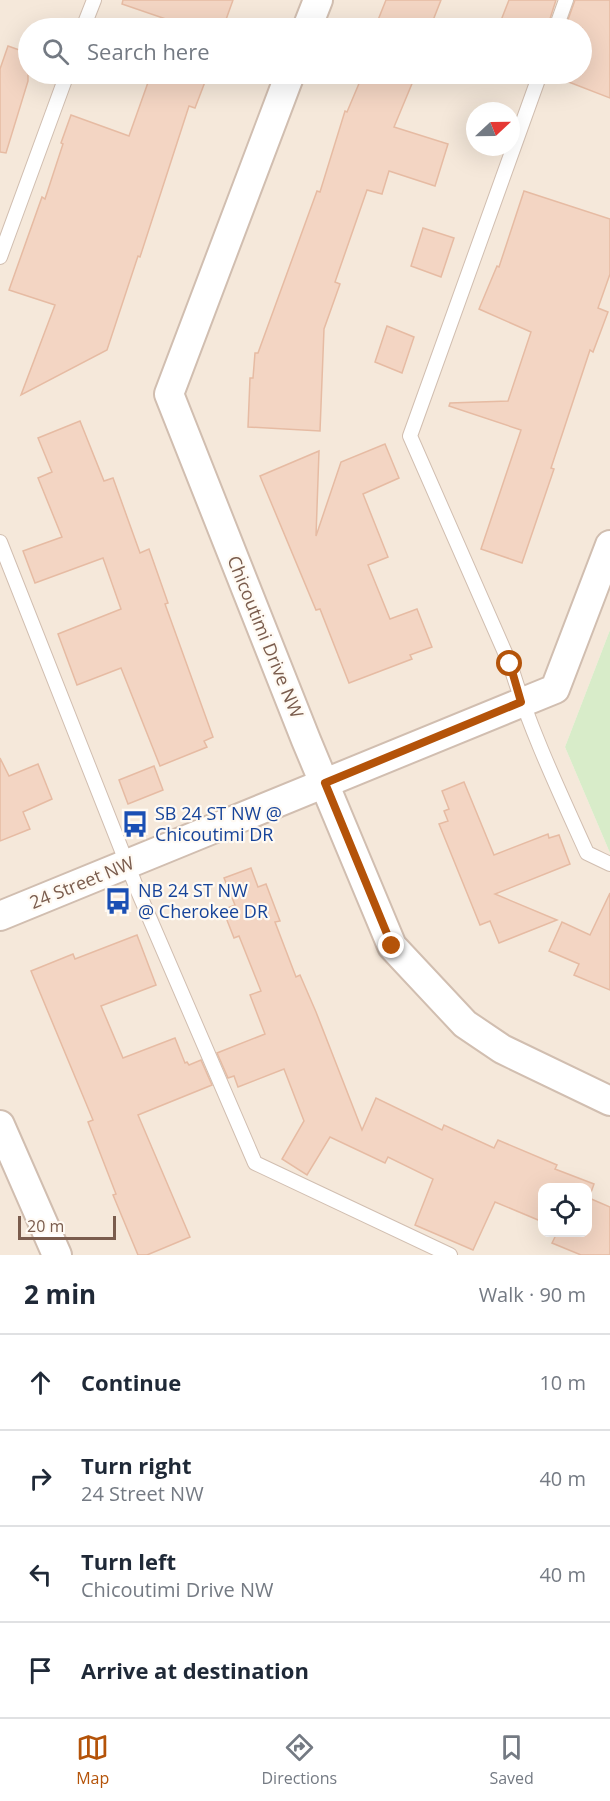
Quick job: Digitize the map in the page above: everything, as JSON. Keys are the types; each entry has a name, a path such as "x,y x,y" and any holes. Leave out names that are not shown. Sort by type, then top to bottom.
{"street":[{"path":"311,18 318,0"},
{"name":"Chicoutimi Drive NW","path":"286,84 168,394 297,718 392,946 465,1024 502,1049 610,1101"},
{"name":"24 Street NW","path":"0,916 555,688 610,545"},
{"path":"0,1125 57,1255"}],"lane":[{"path":"87,18 94,0"},
{"path":"560,18 566,0"},
{"path":"0,257 63,84"},
{"path":"536,84 410,436 510,664 521,702 587,853 610,864"},
{"path":"0,542 128,864 255,1163 450,1255"}],"shaded area":[{"path":"0,0 610,0 610,630 565,747 610,853 610,1255 0,1255"}],"green space":[{"path":"610,630 610,853 565,747"}],"building":[{"path":"123,0 233,0 227,18 163,18 122,4"},
{"path":"386,0 441,0 434,18 379,18"},
{"path":"509,0 556,0 550,18 502,18"},
{"path":"575,0 610,0 610,98 574,84 592,84 592,18 569,18"},
{"path":"8,46 18,50 18,84 27,84 6,153 0,152 0,69"},
{"path":"147,84 204,84 195,108 189,106 107,350 21,395 55,305 9,290 42,197 45,199 71,115 129,136"},
{"path":"359,84 412,84 394,127 448,144 435,186 389,171 382,194 367,190 335,282 340,284 324,329 320,431 248,427 250,378 253,378 255,353 258,353 317,191 320,192 345,111 347,112"},
{"path":"524,191 610,219 610,274 598,308 608,312 593,352 590,350 551,468 554,469 522,563 481,549 521,430 449,406 450,403 508,401 531,332 479,309 497,266 499,267"},
{"path":"423,228 454,238 441,277 411,266"},
{"path":"387,326 414,337 402,373 375,362"},
{"path":"80,421 104,481 113,478 140,553 149,549 168,603 165,604 213,737 204,741 207,747 160,766 121,668 77,685 58,634 121,609 103,558 35,583 23,551 62,537 38,478 52,472 38,438"},
{"path":"385,444 399,478 363,494 388,557 368,565 390,619 417,609 432,647 410,655 412,659 349,683 320,609 316,610 260,476 319,451 316,536 341,462"},
{"path":"0,758 9,776 38,764 52,799 23,812 30,829 0,841"},
{"path":"154,766 163,790 128,804 119,780"},
{"path":"464,782 494,855 548,834 549,838 559,835 570,864 495,894 557,920 499,943 490,921 480,925 439,824 448,821 444,811 449,809 442,791"},
{"path":"251,868 258,887 266,884 280,921 275,922 296,977 300,975 316,1012 362,1130 376,1098 442,1130 444,1125 494,1148 498,1140 557,1165 555,1169 591,1183 538,1183 538,1220 495,1202 473,1250 415,1225 433,1179 388,1157 385,1163 330,1137 307,1175 282,1159 304,1121 284,1069 238,1087 234,1076 228,1078 217,1053 265,1034 250,995 261,991 239,936 234,938 223,910 235,905 224,878"},
{"path":"610,893 610,990 574,975 579,964 549,951 562,922 590,935"},
{"path":"137,935 156,985 101,1006 123,1058 175,1038 185,1063 189,1065 201,1060 212,1085 138,1115 190,1237 147,1255 138,1255 113,1195 116,1194 88,1122 93,1120 31,971 73,954 75,959"},
{"path":"592,1199 610,1207 610,1255 581,1255 552,1243 555,1237 592,1237"}],"place":[{"name":"SB 24 ST NW @ Chicoutimi DR","path":"135,824"},
{"name":"NB 24 ST NW @ Cherokee DR","path":"118,901"}],"route":[{"path":"392,946 325,783 521,702 510,664"}]}
